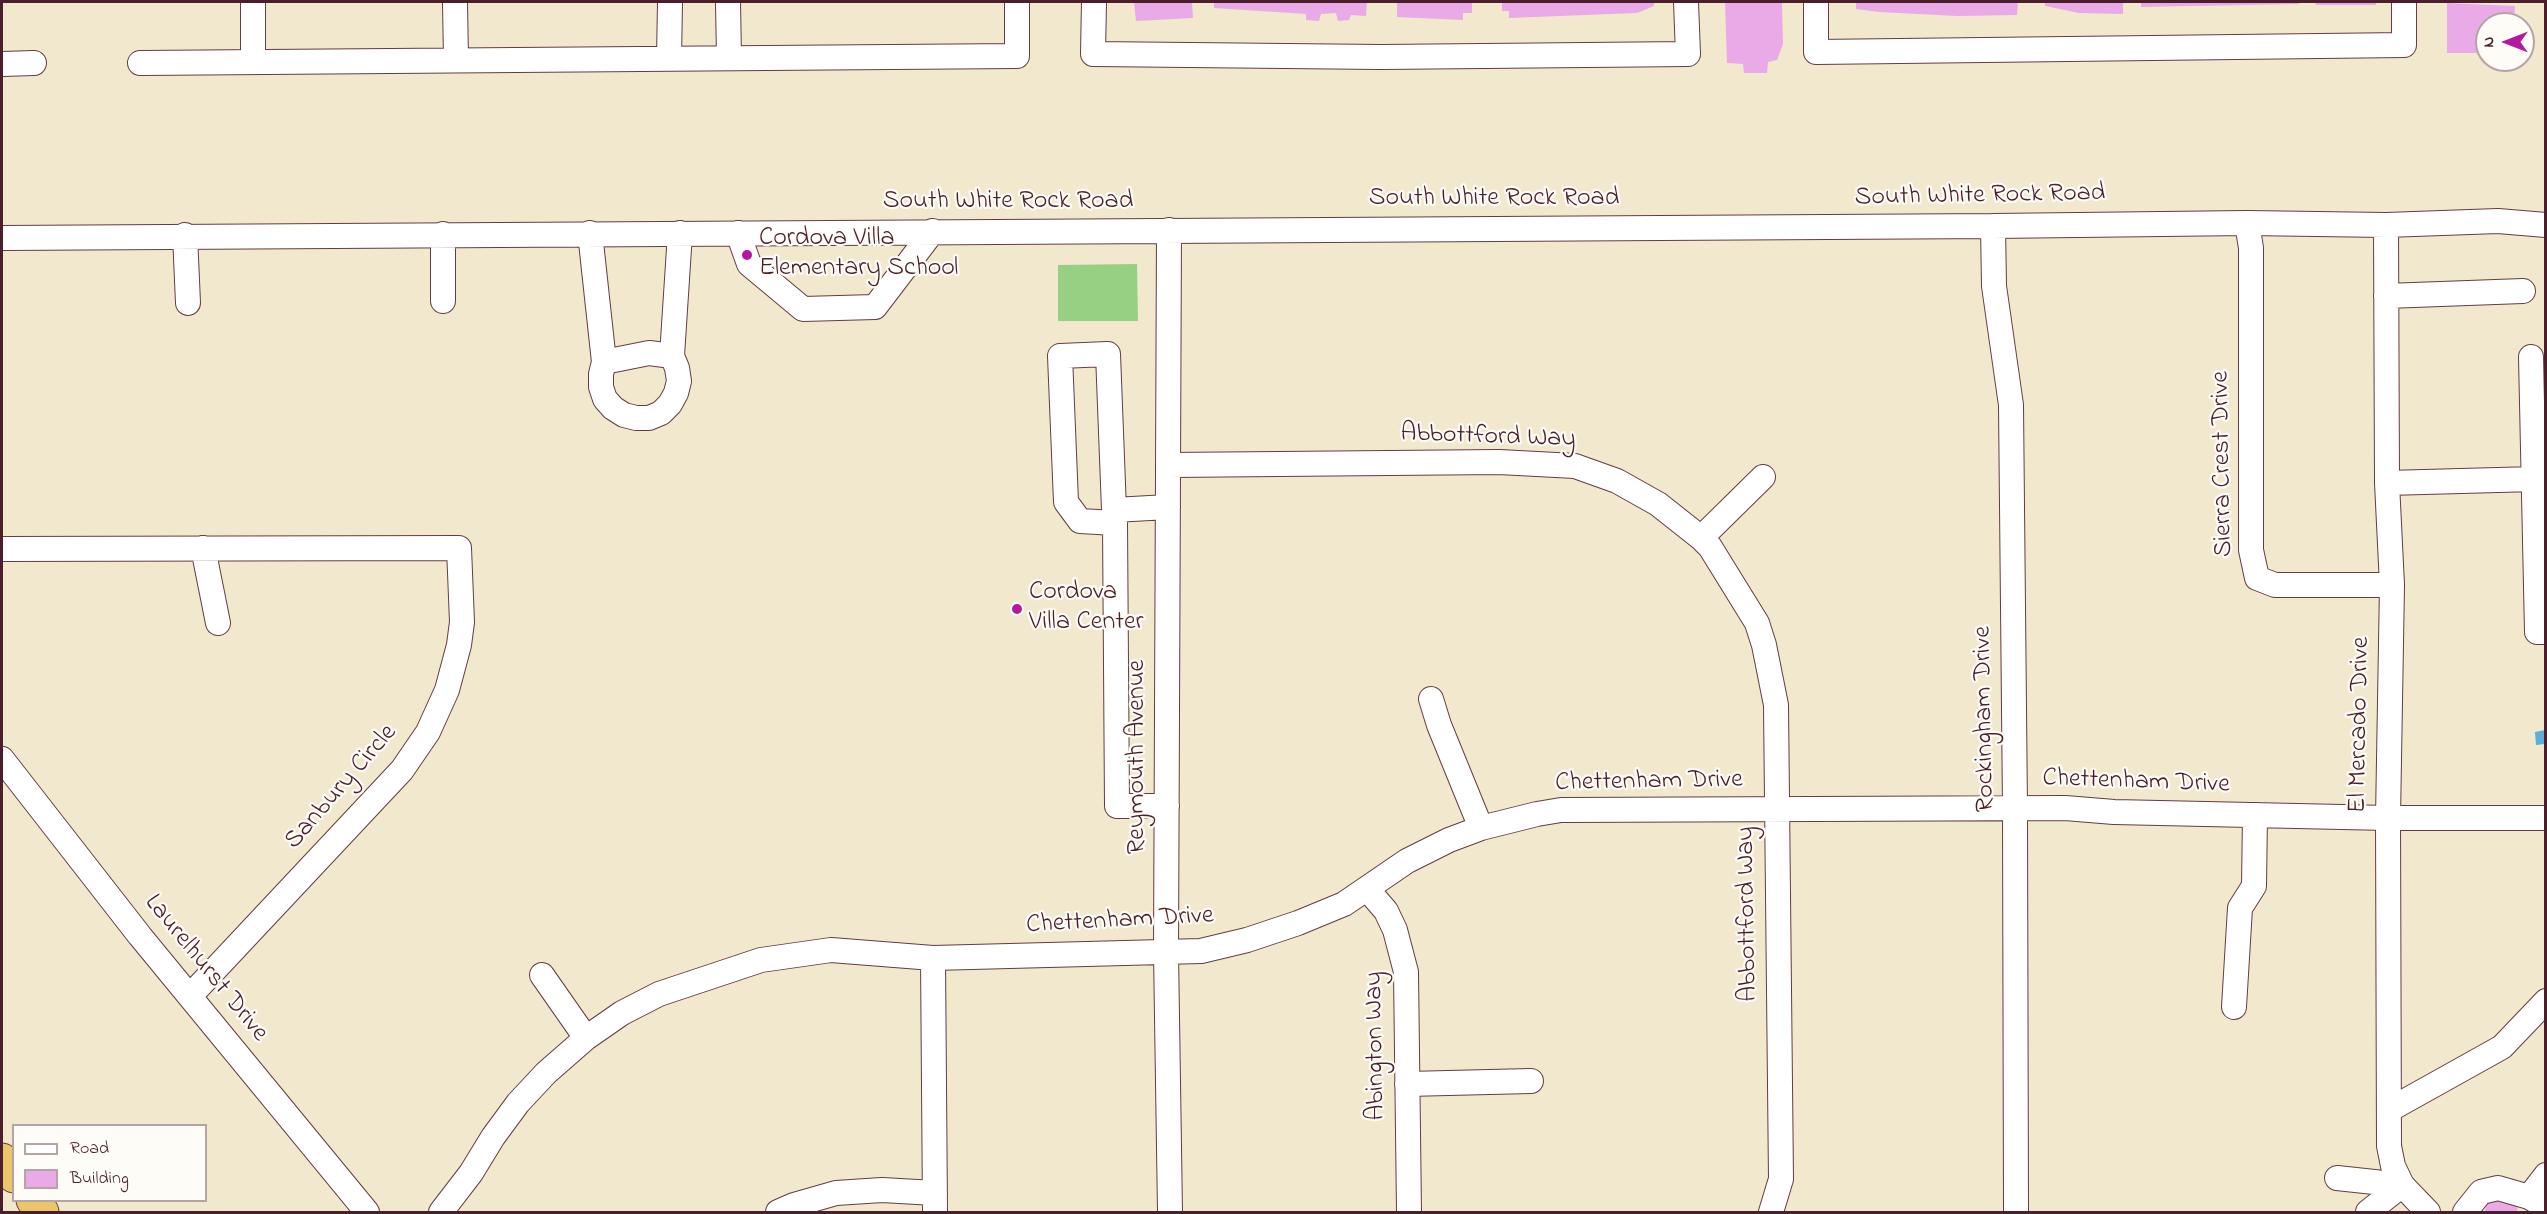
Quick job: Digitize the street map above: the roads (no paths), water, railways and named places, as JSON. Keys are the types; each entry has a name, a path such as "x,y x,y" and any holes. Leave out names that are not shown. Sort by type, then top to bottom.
{"highway":[{"path":"2,1160 12,1173"}],"street":[{"path":"253,2 253,62"},
{"path":"455,2 456,60"},
{"path":"669,59 670,2"},
{"path":"728,2 729,58"},
{"path":"140,63 1017,56 1017,2"},
{"path":"1094,2 1093,54 1381,57 1688,54 1686,2"},
{"path":"1816,2 1816,52 2404,45 2404,2"},
{"path":"2,64 34,63"},
{"name":"South White Rock Road","path":"2,238 2247,223 2386,225 2498,221 2546,225"},
{"name":"Sierra Crest Drive","path":"2247,223 2251,248 2251,550 2257,578 2275,585 2392,585"},
{"name":"El Mercado Drive","path":"2386,225 2387,483 2392,585 2388,818 2390,1146 2393,1166 2402,1185 2428,1212"},
{"name":"Rockingham Drive","path":"1993,226 1994,286 2011,405 2016,1212"},
{"name":"Reymouth Avenue","path":"1169,230 1166,952 1170,1212"},
{"path":"738,232 749,264 803,309 875,307 933,231"},
{"path":"590,233 604,362 601,387 605,399 613,408 624,415 649,418 670,404 679,381 672,357 680,233"},
{"path":"443,234 443,301"},
{"path":"185,235 188,303"},
{"path":"2386,296 2523,291"},
{"path":"604,362 649,353 672,357"},
{"path":"1167,806 1117,806 1114,517 1108,354 1060,357 1066,502 1080,521 1114,517 1168,507"},
{"path":"2531,357 2537,632 2546,632"},
{"name":"Abbottford Way","path":"1169,465 1499,462 1575,466 1617,481 1658,504 1701,537 1744,599 1757,623 1764,645 1776,705 1781,1179 1771,1212"},
{"path":"1701,537 1763,477"},
{"path":"2387,483 2535,479"},
{"path":"203,548 218,623"},
{"name":"Sanbury Circle","path":"2,549 459,548 462,622 459,645 439,711 416,752 402,770 190,996"},
{"path":"1431,699 1439,725 1481,828"},
{"name":"Laurelhurst Drive","path":"2,759 190,996 367,1212"},
{"name":"Chettenham Drive","path":"441,1212 471,1173 493,1137 518,1103 546,1073 586,1038 622,1013 659,994 761,960 831,950 933,958 1201,951 1247,940 1298,923 1344,904 1407,861 1449,840 1481,828 1561,810 2065,808 2114,812 2388,818 2546,818"},
{"path":"2234,1007 2240,908 2254,886 2255,815"},
{"name":"Abington Way","path":"1367,889 1386,911 1402,951 1406,972 1409,1212"},
{"path":"778,1212 813,1198 848,1192 882,1190 935,1203 933,958"},
{"path":"542,975 586,1038"},
{"path":"2390,1110 2502,1047 2546,1001"},
{"path":"1407,1084 1531,1081"},
{"path":"2465,1212 2481,1192 2498,1188 2537,1202 2546,1175"},
{"path":"2337,1178 2402,1185"},
{"path":"2368,1212 2402,1185"}],"water":[{"path":"2545,730 2545,744 2536,745 2535,732"}],"place":[{"name":"Cordova Villa Elementary School","path":"747,255"},
{"name":"Cordova Villa Center","path":"1017,609"}]}
